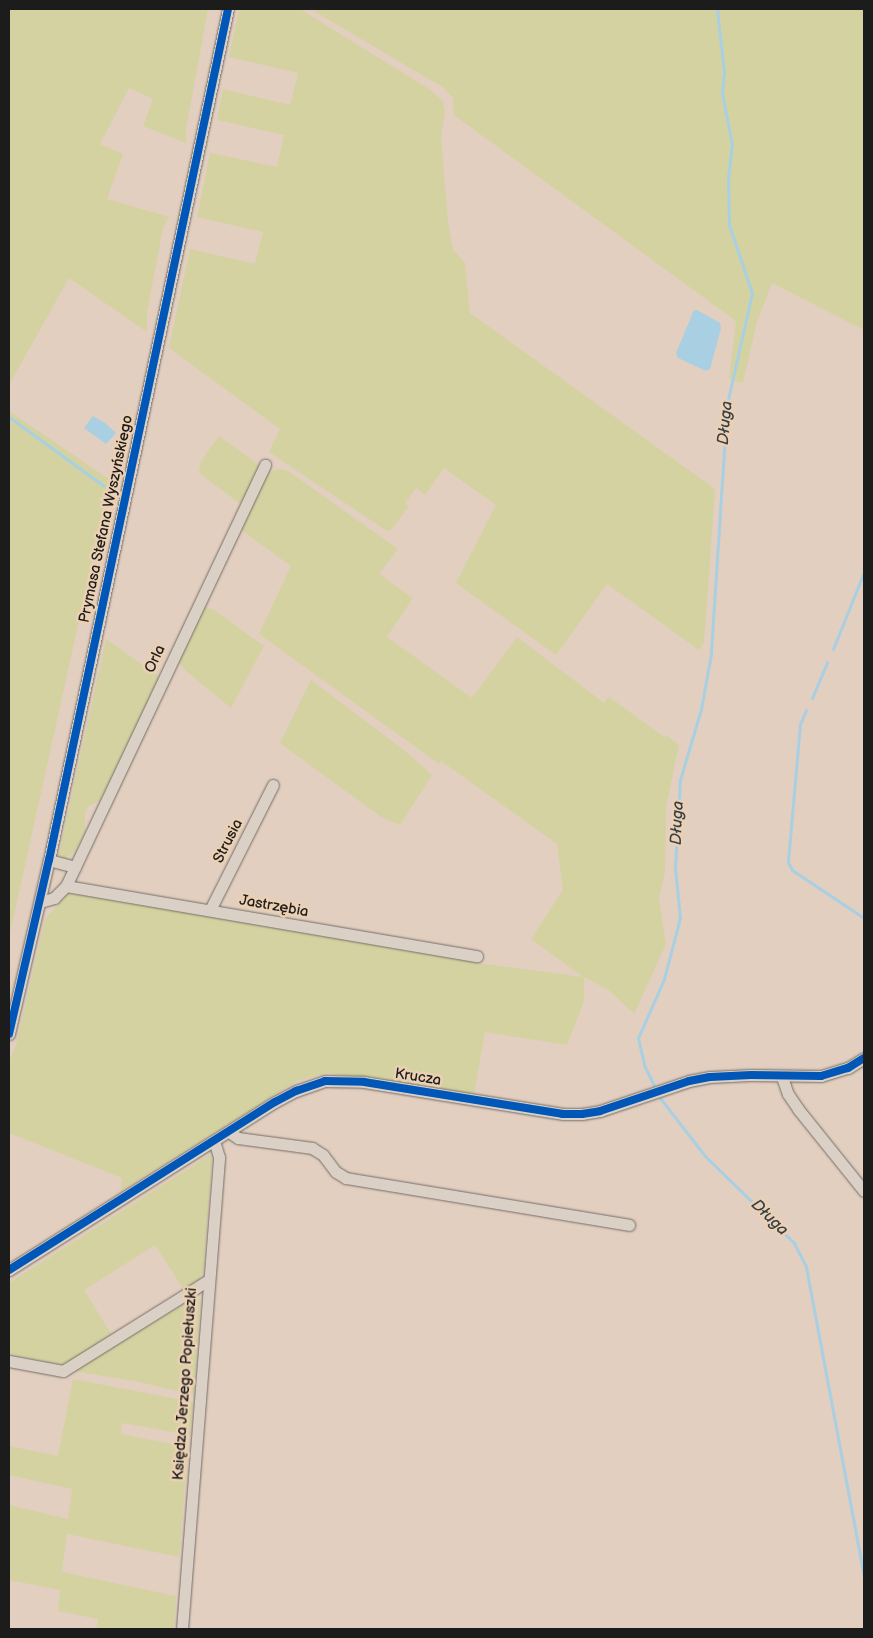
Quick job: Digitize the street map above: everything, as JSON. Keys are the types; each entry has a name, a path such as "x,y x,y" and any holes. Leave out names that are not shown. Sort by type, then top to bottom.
{"street":[{"name":"Prymasa Stefana Wyszyńskiego","path":"9,1034 49,860 228,9"},
{"name":"Orla","path":"40,902 54,898 66,886 265,465"},
{"name":"Strusia","path":"210,910 273,785"},
{"path":"49,860 75,867"},
{"name":"Jastrzębia","path":"66,886 477,956"},
{"name":"Krucza","path":"9,1270 286,1096 325,1081 364,1082 576,1114 600,1111 647,1093 710,1077 820,1076 840,1071 864,1058"},
{"path":"782,1077 788,1094 798,1109 864,1190"},
{"path":"229,1132 238,1138 312,1148 323,1155 336,1172 346,1178 629,1225"},
{"name":"Księdza Jerzego Popiełuszki","path":"182,1629 219,1157 214,1142"},
{"path":"9,1361 63,1371 208,1281"}],"shaded area":[{"path":"9,9 208,9 186,130 186,143 143,126 153,99 129,88 100,144 123,154 107,199 169,217 163,228 147,312 147,332 69,278 9,385"},
{"path":"239,9 300,9 429,89 443,101 445,113 441,138 448,221 453,250 465,263 470,313 715,489 704,643 699,650 607,584 556,655 456,583 496,505 444,468 425,495 416,488 405,503 409,506 392,529 387,531 269,452 280,429 169,348 190,249 255,264 263,232 197,217 210,153 277,167 284,135 217,120 223,89 290,105 298,73 229,57"},
{"path":"315,9 864,9 864,330 772,283 757,322 743,383 729,379 736,321 454,115 453,98 444,88 314,11"},
{"path":"9,411 110,480 9,938"},
{"path":"219,436 262,467 243,506 199,473 201,461"},
{"path":"274,470 288,471 398,549 379,574 413,598 387,637 472,698 517,637 604,703 609,697 664,737 666,735 679,745 666,807 665,872 659,898 666,944 634,1014 610,991 584,977 584,1001 567,1045 485,1032 474,1094 327,1073 297,1081 121,1191 122,1178 9,1133 9,1062 16,1045 45,919 70,892 479,963 583,977 531,939 563,890 557,844 441,761 439,764 259,634 291,566 240,529 265,478"},
{"path":"205,607 214,610 264,646 231,708 186,671 178,661"},
{"path":"106,639 160,677 100,801 89,806 85,812 85,832 75,851 64,860 58,858"},
{"path":"311,680 405,751 432,775 400,825 381,817 280,743"},
{"path":"210,1155 212,1161 203,1274 199,1280 184,1290 155,1245 84,1290 112,1335 69,1362 57,1364 9,1354 9,1283"},
{"path":"196,1296 200,1299 194,1395 139,1382 74,1371"},
{"path":"73,1379 193,1402 190,1435 122,1423 121,1434 188,1447 179,1557 67,1534 62,1572 176,1596 174,1629 96,1629 98,1619 58,1611 60,1590 9,1580 9,1505 68,1519 72,1489 9,1475 9,1446 58,1456"}],"water":[{"path":"694,310 720,323 721,328 710,369 706,371 678,358 676,353"},
{"path":"93,416 105,423 116,433 106,444 84,428"}],"waterway":[{"name":"Długa","path":"717,9 724,73 722,93 732,145 728,177 729,225 752,293 727,404 711,654 701,709 680,780 675,868 680,918 664,979 638,1038 644,1065 660,1098 705,1156 794,1243 806,1267 864,1576"},
{"path":"9,417 104,486"},
{"path":"833,649 864,572"},
{"path":"812,698 827,662"},
{"path":"806,710 800,724 788,862 792,870 864,918"}],"cycle path":[{"path":"9,1034 49,860 228,9"},
{"path":"9,1270 275,1102 296,1091 325,1081 364,1082 563,1114 582,1114 600,1111 689,1081 710,1077 751,1075 821,1076 848,1068 864,1058"}]}
